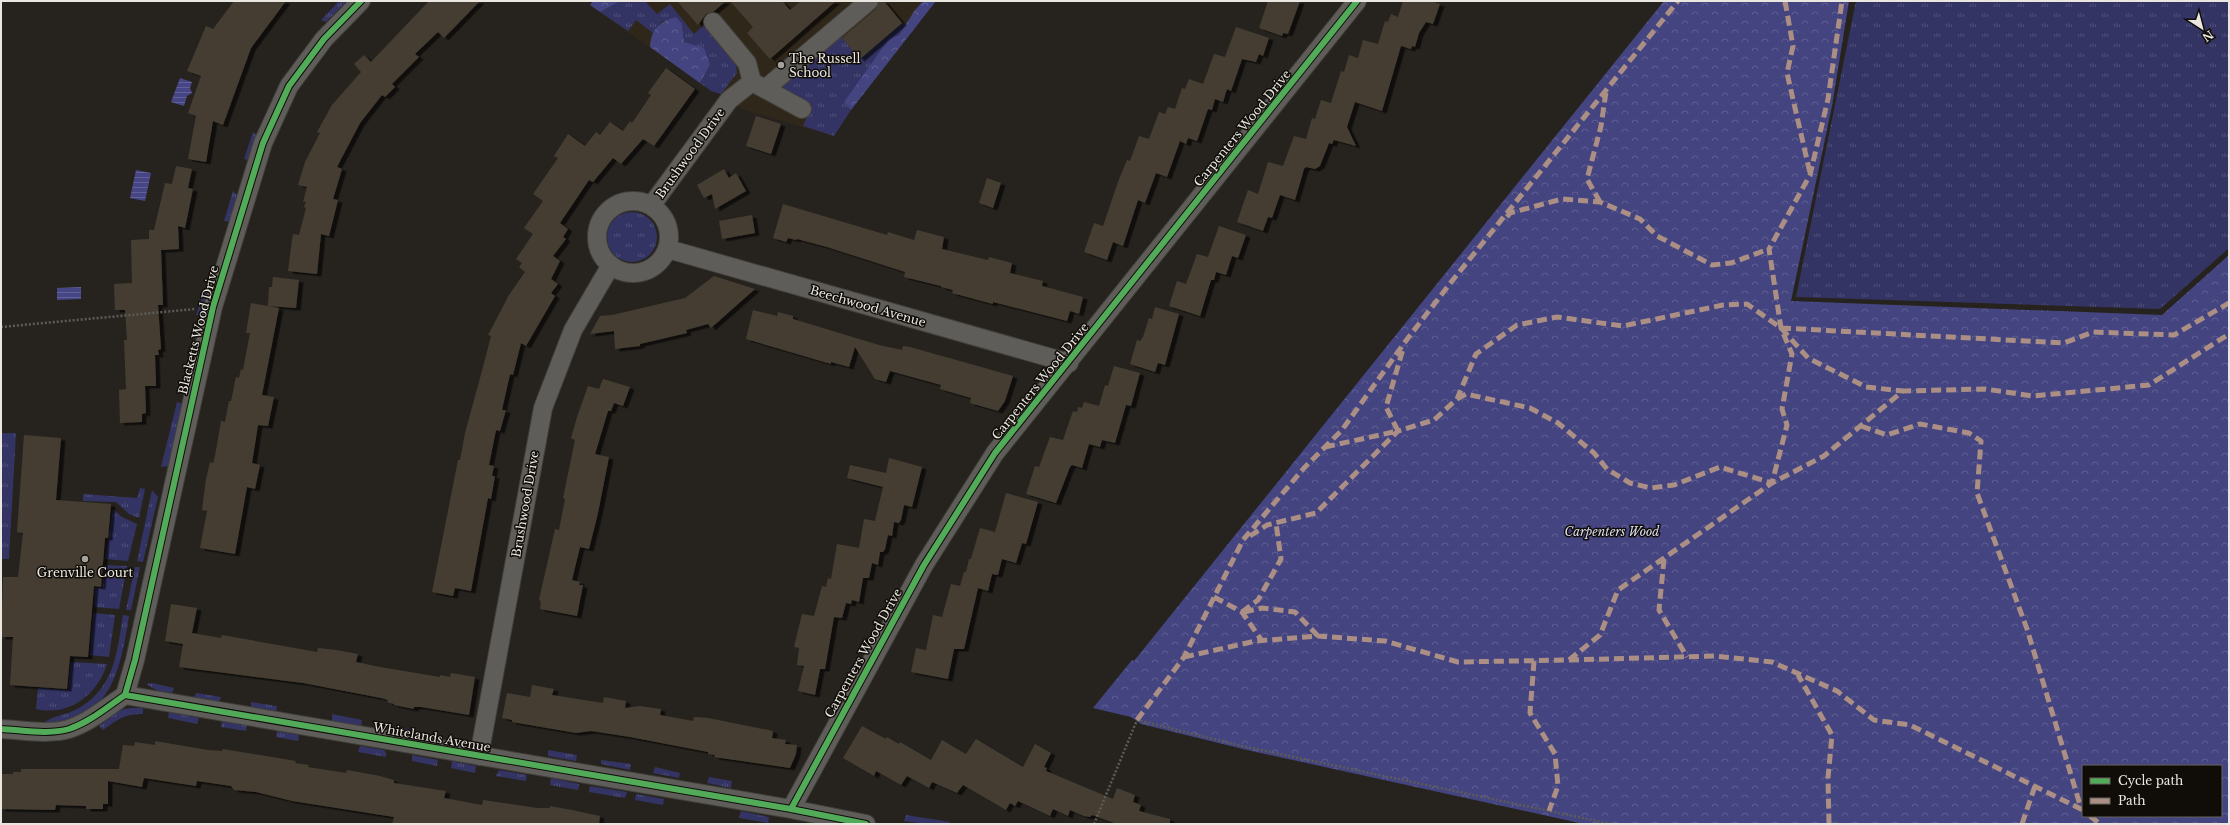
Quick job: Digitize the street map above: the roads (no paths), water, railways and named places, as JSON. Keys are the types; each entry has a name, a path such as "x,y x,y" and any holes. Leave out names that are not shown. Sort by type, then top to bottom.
{"street":[{"name":"Blacketts Wood Drive","path":"125,695 135,660 213,307 263,143 289,86 324,39 361,1"},
{"name":"Brushwood Drive","path":"651,206 729,100 758,86 869,1"},
{"name":"Carpenters Wood Drive","path":"791,809 928,558 995,453 1069,363 1357,1"},
{"path":"713,22 747,63 758,86 802,109"},
{"name":"Brushwood Drive","path":"479,756 542,408 573,330 611,265 603,256 598,245 597,234 600,222 607,212 617,205 628,201 640,202 651,206 665,221 668,231 668,249"},
{"path":"611,265 620,271 642,272 660,260 668,249"},
{"name":"Beechwood Avenue","path":"668,249 1069,363"},
{"path":"1,729 46,731 68,729 87,721 125,695"},
{"name":"Whitelands Avenue","path":"125,695 791,809 866,824"}],"place":[{"name":"The Russell School","path":"781,65"},
{"name":"Grenville Court","path":"85,559"}],"park label":[{"name":"Carpenters Wood","path":"1612,531"}]}
